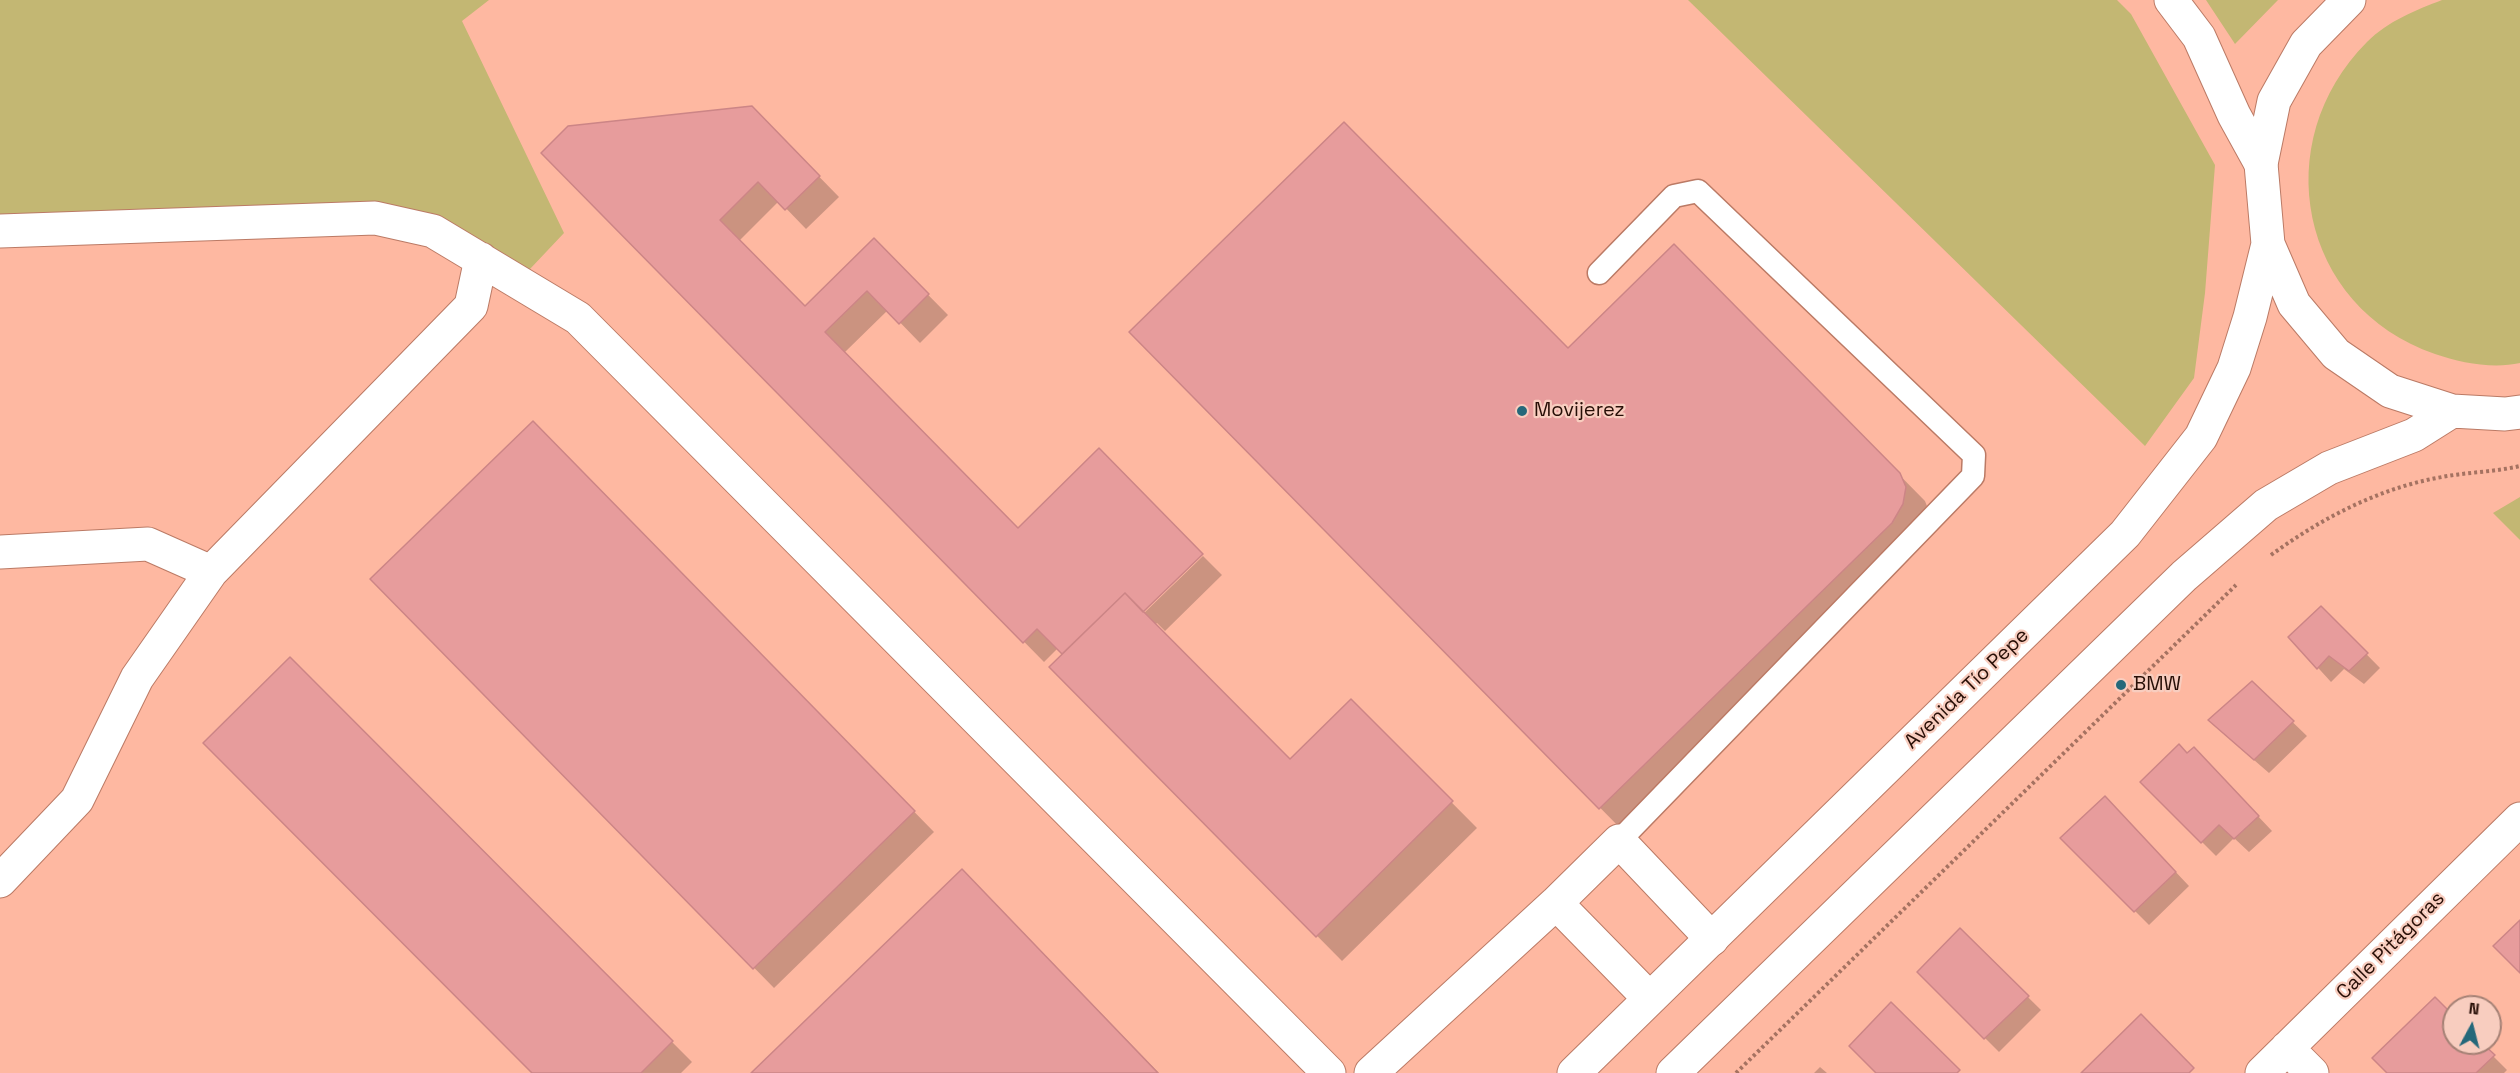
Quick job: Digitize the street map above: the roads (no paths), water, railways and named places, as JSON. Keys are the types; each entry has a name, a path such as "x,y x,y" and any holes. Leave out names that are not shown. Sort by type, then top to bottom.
{"main road":[{"path":"2171,0 2199,37 2234,115 2261,164"},
{"path":"2349,0 2306,44 2274,101 2261,164 2268,244 2295,304 2336,354 2390,391 2452,411 2505,414 2520,412"},
{"path":"0,231 375,218 433,231 578,318 1329,1073"},
{"name":"Avenida Tío Pepe","path":"1574,1073 2125,534 2201,437 2234,368 2250,317 2268,244"},
{"path":"0,881 77,800 137,678 211,572 471,306 481,259"},
{"path":"1673,1073 2200,562 2266,505 2320,473 2414,435 2452,411"},
{"path":"0,552 148,543 211,572"},
{"name":"Calle Pitágoras","path":"2262,1073 2520,819"},
{"path":"1371,1073 1556,903 1619,841 1712,939"},
{"path":"1556,903 1649,998"},
{"path":"2287,1048 2312,1073"}],"lane":[{"path":"1599,273 1674,196 1698,191 1974,455 1973,476 1619,841"}],"place":[{"name":"Movijerez","path":"1522,411"},
{"name":"BMW","path":"2121,685"}]}
